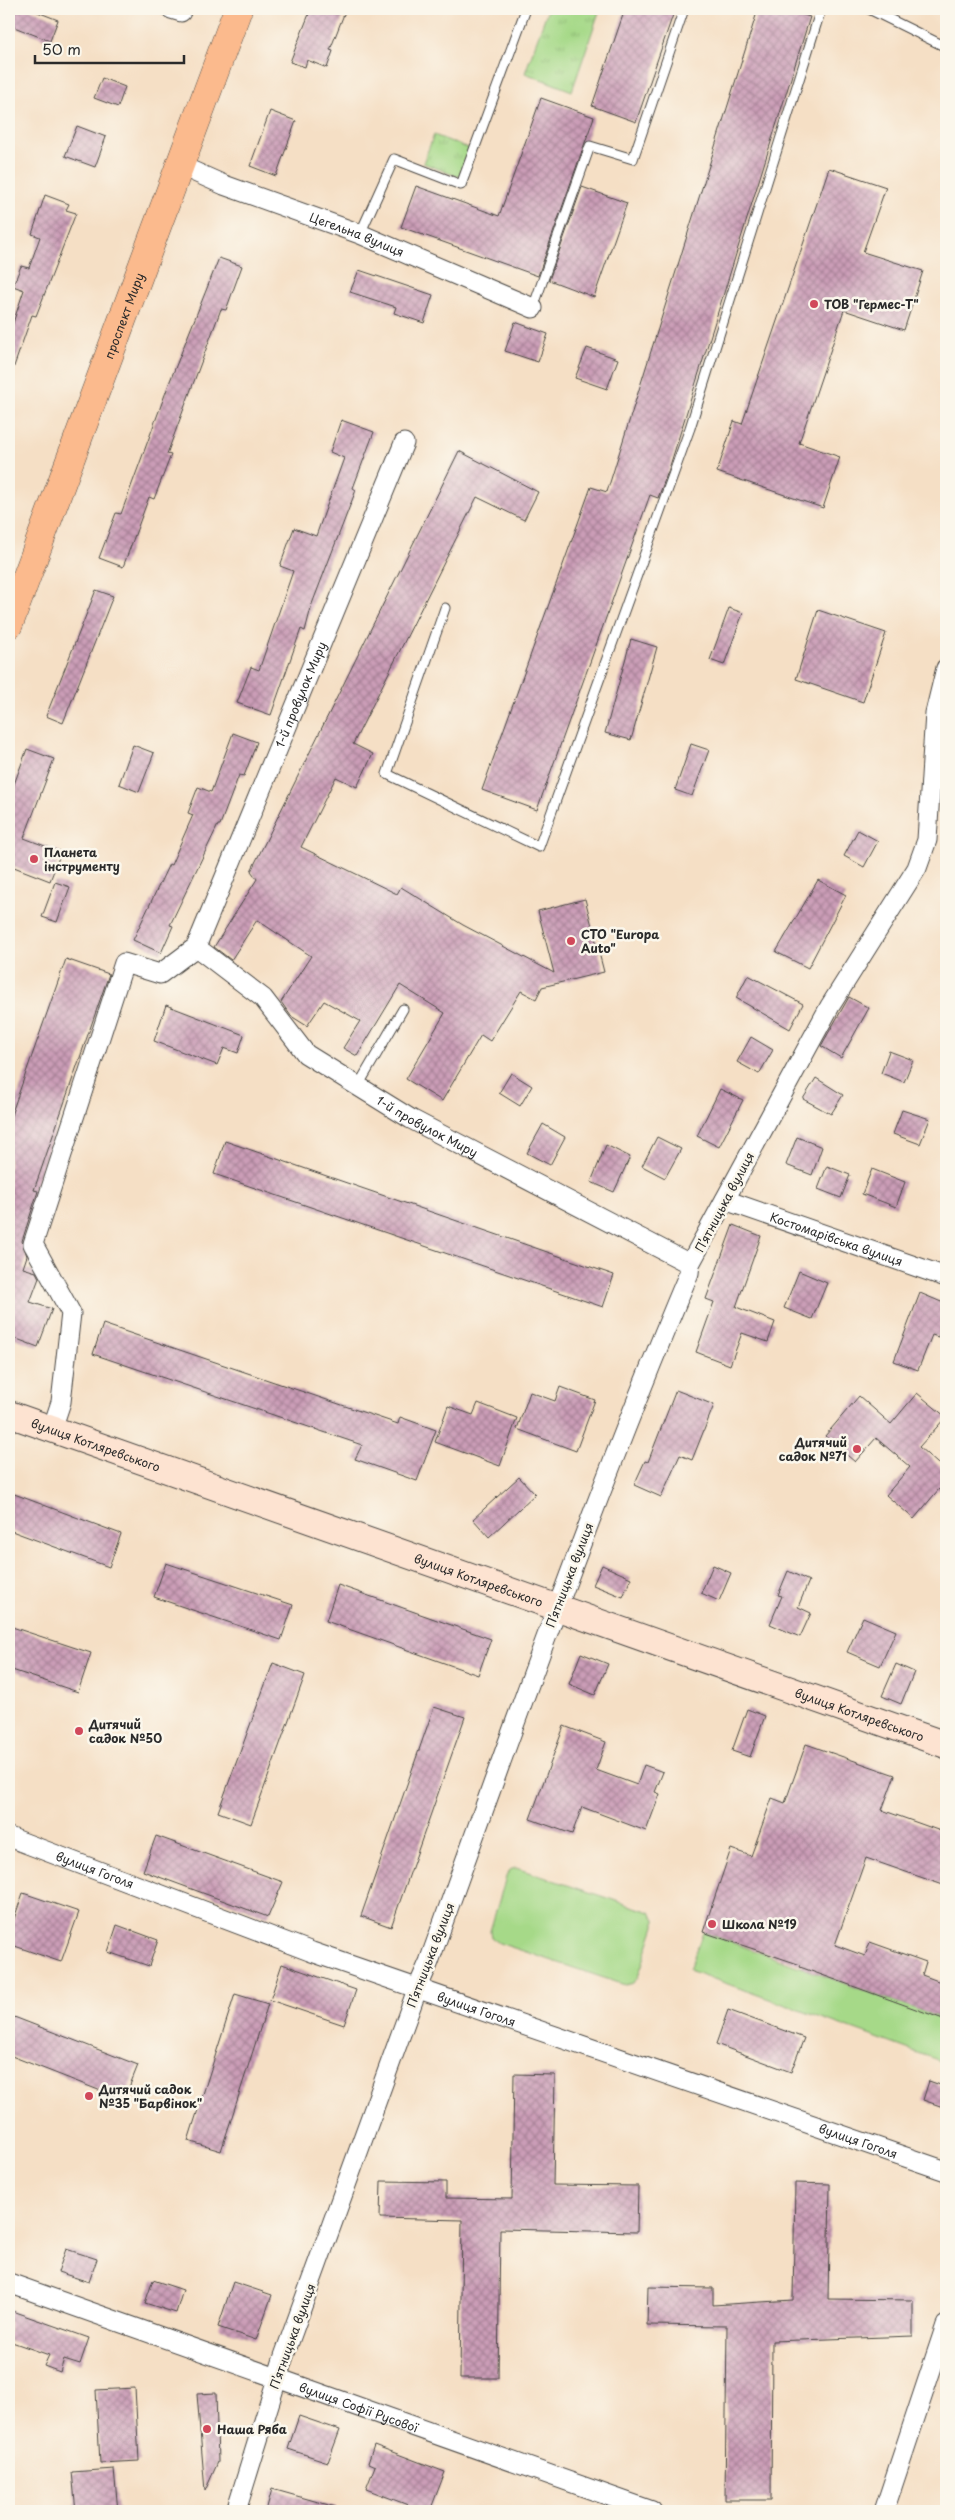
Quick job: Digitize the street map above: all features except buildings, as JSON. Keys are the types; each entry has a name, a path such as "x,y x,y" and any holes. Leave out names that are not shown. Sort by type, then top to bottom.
{"main road":[{"name":"проспект Миру","path":"9,624 238,9"}],"street":[{"name":"Цегельна вулиця","path":"179,165 224,185 360,234 533,308"},
{"name":"1-й провулок Миру","path":"404,443 196,947 263,998 306,1054 411,1119 690,1264"},
{"name":"Пʼятницька вулиця","path":"236,2511 276,2378 418,1987 429,1962 556,1606 635,1401 689,1273 690,1264 830,1006 916,868 927,840 935,713 946,668"},
{"path":"52,1429 61,1402 70,1312 33,1244 124,963 160,974 196,947"},
{"name":"Костомарівська вулиця","path":"724,1200 946,1277"},
{"name":"вулиця Котляревського","path":"9,1414 946,1745"},
{"name":"вулиця Гоголя","path":"9,1837 312,1952 418,1987 946,2171"},
{"name":"вулиця Софії Русової","path":"9,2283 652,2511"},
{"path":"884,2511 946,2326"}],"lane":[{"path":"360,234 394,159 461,185 526,9"},
{"path":"533,308 590,146 633,158 684,9"},
{"path":"445,608 387,774 539,847 690,428 821,9"},
{"path":"869,9 946,47"},
{"path":"358,1086 403,1009"}],"green space":[{"path":"548,9 600,9 572,91 525,73"},
{"path":"434,135 470,149 459,177 423,163"},
{"path":"516,1868 650,1912 655,1919 655,1926 638,1977 633,1983 625,1985 499,1943 491,1937 490,1931 506,1877 509,1870"},
{"path":"703,1932 946,2020 946,2063 689,1970"}],"place":[{"name":"ТОВ \"Гермес-Т\"","path":"814,304"},
{"name":"Планета інструменту","path":"34,859"},
{"name":"СТО \"Europa Auto\"","path":"571,941"},
{"name":"Дитячий садок №71","path":"857,1449"},
{"name":"Дитячий садок №50","path":"79,1731"},
{"name":"Школа №19","path":"712,1924"},
{"name":"Дитячий садок №35 \"Барвінок\"","path":"89,2096"},
{"name":"Наша Ряба","path":"207,2429"}]}
